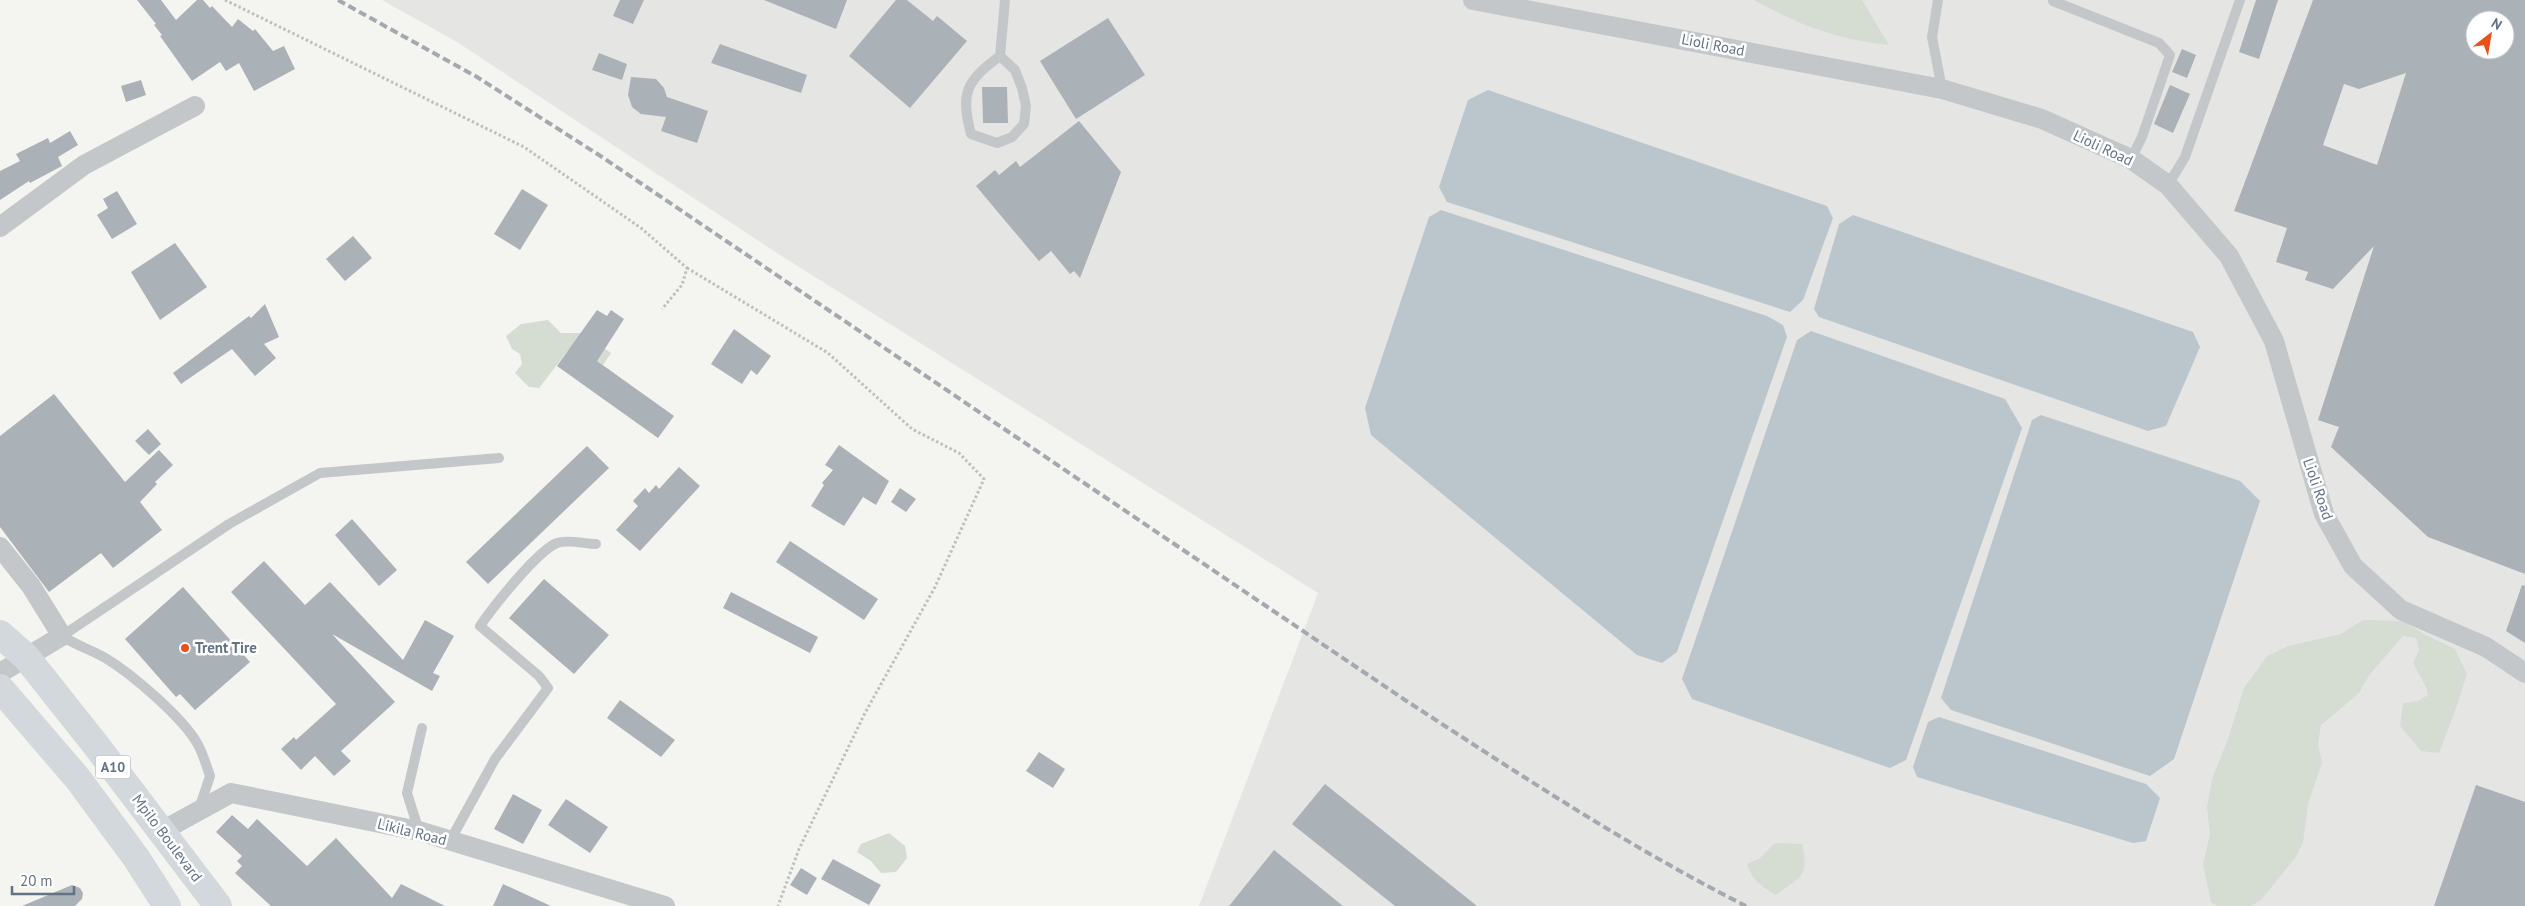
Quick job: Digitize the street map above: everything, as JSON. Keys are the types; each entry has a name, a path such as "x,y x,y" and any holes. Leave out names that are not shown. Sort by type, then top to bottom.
{"highway":[{"name":"Mpilo Boulevard","path":"0,634 26,657 218,906"},
{"name":"A10","path":"0,688 78,779 137,859 167,906"}],"street":[{"name":"Lioli Road","path":"1473,0 1942,88 2042,119 2131,159 2168,186 2229,256 2274,341 2324,514 2353,566 2401,610 2486,648 2525,673"},
{"path":"0,227 84,165 195,106"},
{"path":"0,547 31,586 62,636 0,673"},
{"name":"Likila Road","path":"162,831 231,793 418,831 641,903 665,906"}],"lane":[{"path":"1000,56 1015,70 1026,106 1024,124 1012,137 997,143 971,134 964,108 969,87 976,76 1000,56 1005,0"},
{"path":"1938,0 1932,38 1942,88"},
{"path":"2168,186 2185,158 2240,0"},
{"path":"2053,1 2159,43 2170,54 2142,137 2131,159"},
{"path":"198,811 210,776 197,744 174,714 109,660 78,647 62,636 229,524 320,473 499,458"},
{"path":"450,841 495,758 548,688 539,676 480,626 497,601 540,556 558,543 596,544"},
{"path":"418,831 406,793 422,728"}],"path":[{"path":"225,0 524,147 641,228 687,268 828,353 912,429 959,454 984,479 934,587 865,713 799,849 778,906"},
{"path":"662,309 682,285 687,268"}],"shaded area":[{"path":"382,0 2525,0 2525,906 1199,906 1318,593 780,255 457,42"},
{"path":"1754,0 1862,0 1889,45 1851,39 1819,30"},
{"path":"1488,90 1827,206 1833,218 1803,300 1790,312 1447,202 1439,187 1468,100"},
{"path":"1441,210 1767,316 1783,325 1787,337 1677,652 1662,663 1637,655 1371,435 1365,408 1429,217"},
{"path":"1853,215 2193,332 2200,347 2166,426 2148,431 1819,317 1814,309 1839,224"},
{"path":"548,320 561,333 582,333 611,353 603,365 573,344 539,388 529,387 515,373 522,364 520,354 512,349 506,336 521,324"},
{"path":"1811,331 2005,399 2022,428 1906,760 1890,768 1692,699 1682,679 1797,340"},
{"path":"2041,415 2240,481 2260,501 2174,759 2150,776 1951,710 1941,698 2032,420"},
{"path":"2363,620 2404,621 2424,634 2455,649 2467,674 2439,753 2421,751 2400,726 2403,703 2418,701 2428,695 2427,689 2413,663 2419,650 2416,638 2403,636 2370,674 2359,693 2321,725 2318,744 2322,763 2308,804 2303,843 2295,858 2261,900 2251,906 2217,906 2211,902 2203,864 2210,834 2207,807 2212,779 2228,739 2244,688 2267,656 2288,646 2341,634"},
{"path":"1939,717 2146,784 2160,798 2146,841 2133,843 1917,777 1913,767 1928,722"},
{"path":"889,833 905,846 907,858 896,872 881,873 871,861 857,852 861,844"},
{"path":"1775,843 1802,844 1805,864 1801,876 1776,895 1758,882 1747,864 1759,859"}],"building":[{"path":"137,0 161,0 176,20 197,0 203,0 210,8 212,6 232,27 238,19 253,31 255,29 273,51 284,46 295,69 254,91 239,63 226,71 220,62 192,81 160,36 162,35 154,25 156,24"},
{"path":"620,0 644,0 633,24 613,16"},
{"path":"764,0 847,0 836,29"},
{"path":"896,0 907,0 933,21 937,16 967,41 910,108 849,56"},
{"path":"2256,0 2278,0 2259,59 2239,52"},
{"path":"2313,0 2525,0 2525,574 2428,537 2331,447 2339,427 2318,420 2374,246 2333,289 2305,280 2308,272 2276,262 2287,228 2234,211","holes":["2406,73 2377,165 2323,145 2344,84 2359,89"]},
{"path":"1108,18 1145,75 1076,119 1040,61"},
{"path":"720,44 807,75 801,93 711,63"},
{"path":"2182,49 2196,55 2187,78 2172,72"},
{"path":"599,53 627,64 622,80 592,70"},
{"path":"631,77 656,79 664,88 667,97 708,111 697,143 661,131 666,117 641,114 632,107 628,95"},
{"path":"141,80 146,95 126,102 121,86"},
{"path":"2170,85 2190,94 2173,133 2154,124"},
{"path":"982,87 1007,87 1008,123 983,123"},
{"path":"1079,121 1121,172 1080,278 1074,271 1070,274 1051,251 1039,261 976,186 995,170 999,175 1016,161 1020,167"},
{"path":"70,131 78,145 58,157 62,166 30,183 29,181 0,200 0,171 20,161 16,154 48,138 50,143"},
{"path":"522,189 548,205 520,250 494,234"},
{"path":"117,191 137,224 112,239 97,215 108,208 103,199"},
{"path":"353,236 372,258 345,281 326,259"},
{"path":"175,243 207,287 160,320 131,272"},
{"path":"265,304 279,337 264,344 276,358 255,376 232,349 181,384 173,373 249,316 251,318"},
{"path":"597,310 607,316 611,310 624,319 597,361 674,416 658,438 557,366"},
{"path":"734,329 771,356 757,375 751,370 742,384 711,364"},
{"path":"54,394 125,482 159,450 173,465 155,482 157,484 140,502 162,530 113,568 101,553 49,592 0,527 0,436"},
{"path":"148,429 161,444 149,455 135,441"},
{"path":"839,445 889,481 876,505 863,497 844,526 811,506 824,485 822,483 833,470 825,465"},
{"path":"587,446 609,468 488,584 466,562"},
{"path":"679,467 700,486 640,551 616,530 638,506 633,501 645,488 649,493 656,485 659,489"},
{"path":"900,488 916,499 906,512 891,502"},
{"path":"352,519 397,570 379,586 335,535"},
{"path":"790,541 878,599 864,620 776,562"},
{"path":"264,561 305,605 330,582 403,660 425,620 454,636 433,673 440,676 432,691 332,634 395,702 341,751 351,761 334,776 315,756 301,770 281,749 294,737 296,740 336,704 231,592"},
{"path":"544,579 609,635 574,674 509,618"},
{"path":"2522,585 2525,586 2525,643 2506,631"},
{"name":"Trent Tire","path":"183,587 250,662 195,710 180,694 176,697 125,639"},
{"path":"731,592 818,637 810,653 723,608"},
{"path":"620,700 675,740 661,757 607,718"},
{"path":"1039,752 1065,769 1053,788 1026,771"},
{"path":"1325,784 1477,906 1395,906 1292,824"},
{"path":"2476,785 2525,802 2525,906 2434,906"},
{"path":"513,794 542,810 523,844 494,829"},
{"path":"566,799 608,827 590,853 548,825"},
{"path":"232,815 248,829 257,819 307,866 336,838 392,898 401,884 445,906 271,906 235,873 242,866 237,861 242,856 216,832"},
{"path":"1274,850 1343,906 1229,906"},
{"path":"833,859 881,885 869,905 821,879"},
{"path":"801,868 817,878 807,895 790,885"},
{"path":"503,884 551,906 493,906"},
{"path":"72,885 80,888 83,893 82,899 75,906 22,906"}],"railway":[{"path":"338,0 477,77 602,157 1405,700 1488,754 1572,808 1658,859 1746,906"}],"place":[{"name":"Trent Tire","path":"185,648"}]}
